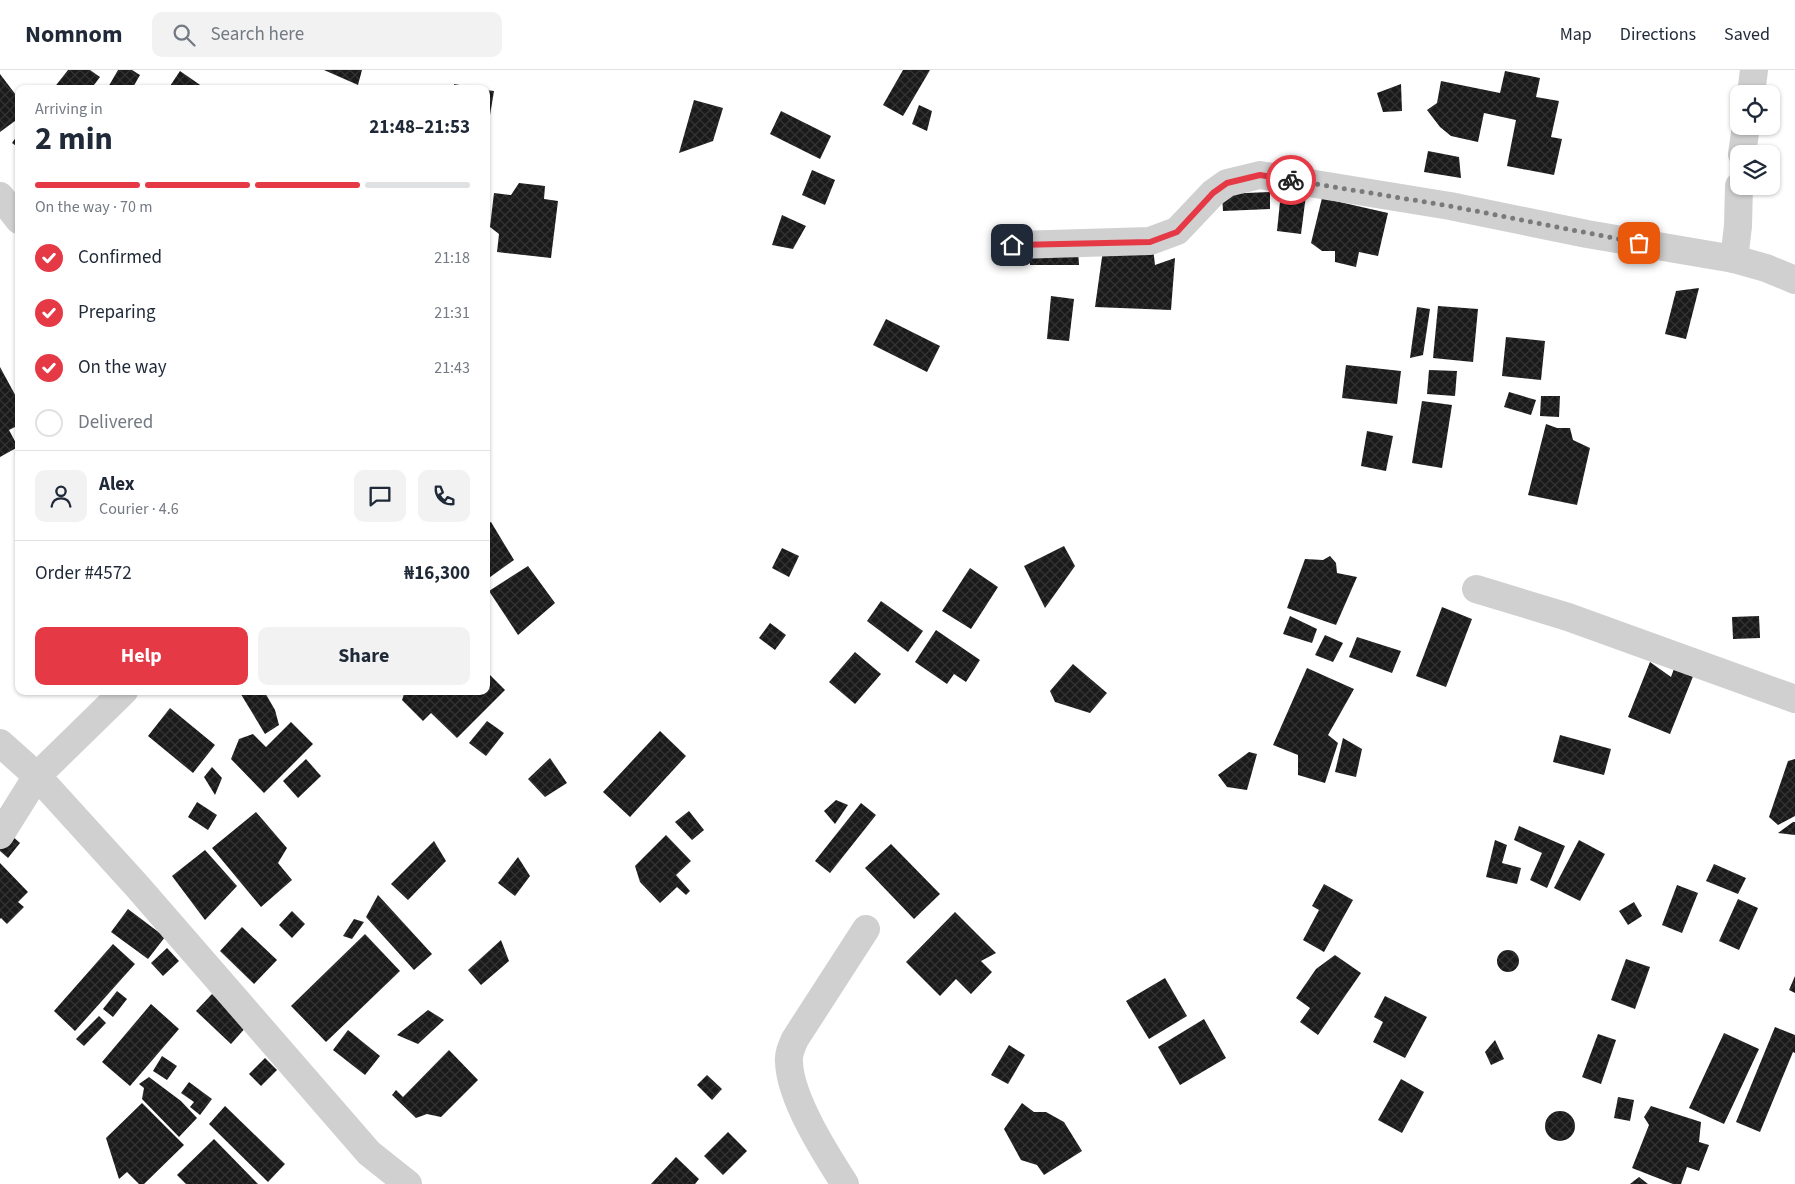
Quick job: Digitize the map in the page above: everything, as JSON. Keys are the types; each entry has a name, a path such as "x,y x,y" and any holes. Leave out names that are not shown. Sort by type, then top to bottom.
{"street":[{"path":"1752,85 1754,70"},
{"path":"1012,245 1150,242 1177,232 1213,193 1227,183 1260,175 1441,205 1588,234 1734,259 1766,268 1795,280"},
{"path":"1734,259 1738,226 1739,195"},
{"path":"0,196 15,215"},
{"path":"1476,589 1568,617 1795,699"},
{"path":"0,835 37,776 119,695"},
{"path":"0,743 37,776 138,886 369,1153 408,1184"},
{"path":"845,1184 813,1131 790,1078 788,1059 794,1039 866,929"}],"building":[{"path":"68,70 90,70 100,77 94,85 56,85"},
{"path":"118,70 132,70 140,75 134,85 109,85"},
{"path":"324,70 362,70 358,85"},
{"path":"903,70 930,70 903,116 883,105"},
{"path":"180,71 200,85 171,85"},
{"path":"1505,71 1540,78 1536,97 1559,101 1551,137 1562,139 1554,175 1507,166 1516,120 1484,113 1478,142 1451,136 1440,127 1427,110 1437,103 1441,81 1500,93"},
{"path":"0,74 15,94 15,121 0,132"},
{"path":"1401,84 1402,111 1383,112 1377,93"},
{"path":"490,90 494,91 490,115"},
{"path":"694,100 723,108 713,141 679,153"},
{"path":"919,105 932,111 927,131 912,124"},
{"path":"781,111 831,136 820,159 770,134"},
{"path":"1428,151 1459,157 1461,178 1424,172"},
{"path":"812,170 835,180 825,205 802,195"},
{"path":"519,183 545,186 544,199 558,201 551,258 497,252 499,234 490,227 494,193 511,195"},
{"path":"1270,192 1270,209 1223,211 1222,194"},
{"path":"1281,192 1306,195 1301,234 1277,231"},
{"path":"1322,198 1388,213 1378,256 1359,252 1356,267 1335,262 1335,251 1322,251 1311,243"},
{"path":"782,215 806,226 793,249 772,245"},
{"path":"1153,248 1155,265 1175,258 1171,310 1095,307 1103,250"},
{"path":"1078,249 1079,265 1030,265 1030,250"},
{"path":"1699,288 1686,339 1665,334 1676,291"},
{"path":"1051,296 1074,299 1069,341 1047,339"},
{"path":"1438,306 1478,309 1473,362 1433,358"},
{"path":"1417,307 1430,309 1423,355 1410,358"},
{"path":"886,319 940,346 927,372 873,345"},
{"path":"1506,337 1545,341 1541,380 1502,376"},
{"path":"1346,365 1401,371 1397,404 1342,398"},
{"path":"0,367 15,395 15,427 9,430 15,441 15,449 0,457"},
{"path":"1429,370 1457,371 1455,396 1427,394"},
{"path":"1509,392 1536,400 1531,415 1504,407"},
{"path":"1541,396 1560,396 1559,417 1540,416"},
{"path":"1422,401 1452,405 1442,468 1412,463"},
{"path":"1546,424 1557,428 1570,428 1573,440 1590,448 1577,505 1528,495"},
{"path":"1367,431 1393,436 1386,471 1361,466"},
{"path":"490,522 514,560 490,577"},
{"path":"1064,546 1075,566 1045,608 1024,566"},
{"path":"782,548 799,556 789,577 772,568"},
{"path":"1330,556 1336,563 1337,573 1357,577 1336,625 1287,608 1305,559 1323,560"},
{"path":"528,566 555,603 518,635 490,590"},
{"path":"970,568 998,587 971,629 942,611"},
{"path":"881,601 923,631 908,652 867,621"},
{"path":"1442,607 1472,619 1446,687 1416,676"},
{"path":"1290,616 1317,629 1312,643 1283,634"},
{"path":"1759,616 1760,638 1733,639 1732,617"},
{"path":"770,623 786,635 775,650 759,638"},
{"path":"936,630 980,660 966,682 954,674 947,684 915,662"},
{"path":"1325,635 1343,643 1333,662 1315,655"},
{"path":"1357,637 1401,651 1392,673 1349,657"},
{"path":"855,652 881,674 855,704 829,682"},
{"path":"1650,662 1671,677 1675,666 1694,674 1670,734 1628,717"},
{"path":"1073,664 1107,693 1090,713 1055,702 1050,691"},
{"path":"1307,668 1354,689 1328,735 1338,743 1325,783 1298,775 1298,755 1273,745"},
{"path":"490,675 505,690 457,738 431,713 423,721 402,700 404,695 490,695"},
{"path":"241,695 266,695 275,710 279,725 265,734"},
{"path":"170,708 215,745 193,773 148,736"},
{"path":"487,721 504,733 486,756 469,743"},
{"path":"291,722 313,744 264,793 231,759 239,739 253,734 266,747"},
{"path":"660,731 686,756 630,817 603,792"},
{"path":"1560,735 1611,749 1604,775 1553,762"},
{"path":"1343,738 1362,749 1356,777 1335,772"},
{"path":"1249,752 1257,754 1247,790 1227,787 1218,775"},
{"path":"550,758 567,783 545,797 528,779"},
{"path":"306,759 321,776 298,798 283,781"},
{"path":"1795,759 1795,816 1778,825 1769,817 1788,761"},
{"path":"212,767 222,778 215,795 204,777"},
{"path":"836,800 848,805 835,824 824,811"},
{"path":"197,802 217,815 208,830 188,817"},
{"path":"861,803 876,815 830,873 815,861"},
{"path":"689,811 704,830 692,840 675,822"},
{"path":"256,812 287,848 278,863 292,880 261,907 212,848"},
{"path":"1795,822 1795,835 1778,833"},
{"path":"1519,826 1565,846 1547,888 1530,880 1542,853 1514,840"},
{"path":"11,835 20,843 8,858 0,851 0,847"},
{"path":"666,835 691,861 676,875 690,891 686,895 677,887 660,903 640,882 635,866"},
{"path":"1495,840 1507,845 1502,863 1521,868 1517,884 1486,877"},
{"path":"1579,840 1605,854 1580,901 1554,888"},
{"path":"434,841 446,861 408,900 391,884"},
{"path":"891,844 940,894 914,919 865,868"},
{"path":"205,850 237,886 205,920 172,876"},
{"path":"518,857 530,876 515,896 498,883"},
{"path":"0,863 28,892 18,902 24,907 7,924 0,919"},
{"path":"1714,864 1746,878 1738,894 1706,881"},
{"path":"1324,884 1353,900 1324,952 1303,940 1319,910 1312,906"},
{"path":"1677,885 1698,893 1682,933 1662,925"},
{"path":"378,895 432,954 414,970 366,917"},
{"path":"1738,899 1758,908 1739,950 1719,941"},
{"path":"1634,902 1642,916 1628,925 1619,911"},
{"path":"128,909 165,937 148,959 111,932"},
{"path":"292,911 305,924 292,938 279,925"},
{"path":"955,912 996,953 981,961 992,972 971,994 956,979 940,996 906,962"},
{"path":"354,919 364,922 352,939 343,936"},
{"path":"242,927 277,960 254,984 220,951"},
{"path":"365,934 400,971 326,1042 291,1006"},
{"path":"501,940 509,961 481,985 468,970"},
{"path":"113,944 135,964 75,1031 54,1011"},
{"path":"167,948 179,961 163,976 151,963"},
{"path":"1508,950 1516,953 1519,961 1516,969 1508,972 1500,969 1497,961 1500,953"},
{"path":"1335,955 1361,973 1318,1035 1300,1022 1310,1008 1296,998 1316,969"},
{"path":"1626,959 1650,967 1635,1009 1611,1000"},
{"path":"1795,976 1795,993 1789,990"},
{"path":"1165,978 1187,1016 1149,1039 1126,1001"},
{"path":"117,991 127,999 113,1017 103,1009"},
{"path":"212,994 247,1026 231,1044 196,1011"},
{"path":"1385,996 1427,1017 1405,1058 1373,1042 1383,1022 1374,1017"},
{"path":"151,1004 179,1029 130,1086 102,1062"},
{"path":"428,1010 444,1020 418,1044 397,1035"},
{"path":"99,1016 106,1023 84,1046 76,1039"},
{"path":"1204,1019 1226,1058 1180,1085 1158,1047"},
{"path":"1775,1027 1795,1035 1795,1053 1793,1052 1760,1132 1736,1122"},
{"path":"348,1030 380,1056 365,1075 333,1050"},
{"path":"1724,1033 1759,1049 1724,1124 1689,1108"},
{"path":"1598,1034 1616,1040 1601,1084 1582,1077"},
{"path":"1495,1040 1504,1059 1491,1065 1485,1052"},
{"path":"1009,1045 1025,1055 1008,1084 991,1075"},
{"path":"449,1050 478,1080 441,1117 427,1114 416,1118 392,1095 396,1090 403,1097"},
{"path":"162,1056 177,1066 167,1080 153,1071"},
{"path":"265,1058 277,1070 261,1086 249,1074"},
{"path":"707,1075 722,1089 712,1100 697,1085"},
{"path":"149,1077 181,1101 197,1118 179,1137 142,1099 144,1088 139,1084"},
{"path":"1401,1079 1424,1092 1402,1133 1378,1120"},
{"path":"189,1082 212,1099 200,1115 190,1107 194,1102 181,1093"},
{"path":"1618,1097 1634,1100 1630,1121 1614,1118"},
{"path":"142,1103 184,1145 144,1184 139,1184 127,1172 119,1179 106,1138"},
{"path":"1022,1103 1034,1112 1046,1112 1064,1122 1082,1151 1044,1175 1037,1165 1021,1160 1004,1129"},
{"path":"225,1106 285,1164 268,1182 209,1124"},
{"path":"1651,1106 1701,1122 1699,1142 1709,1145 1699,1171 1687,1167 1681,1184 1673,1184 1632,1168 1649,1125 1644,1117"},
{"path":"1560,1111 1566,1112 1574,1120 1574,1132 1566,1140 1560,1141 1554,1140 1546,1132 1545,1126 1546,1120 1554,1112"},
{"path":"728,1132 747,1151 723,1175 704,1156"},
{"path":"214,1139 258,1184 186,1184 177,1175"},
{"path":"676,1157 699,1179 695,1184 651,1184"},
{"path":"1639,1177 1648,1184 1630,1184"}],"way so far":[{"path":"1291,180 1450,206 1639,243"}],"route":[{"path":"1012,245 1074,242 1150,242 1177,232 1213,193 1227,183 1260,175 1291,180"}]}
